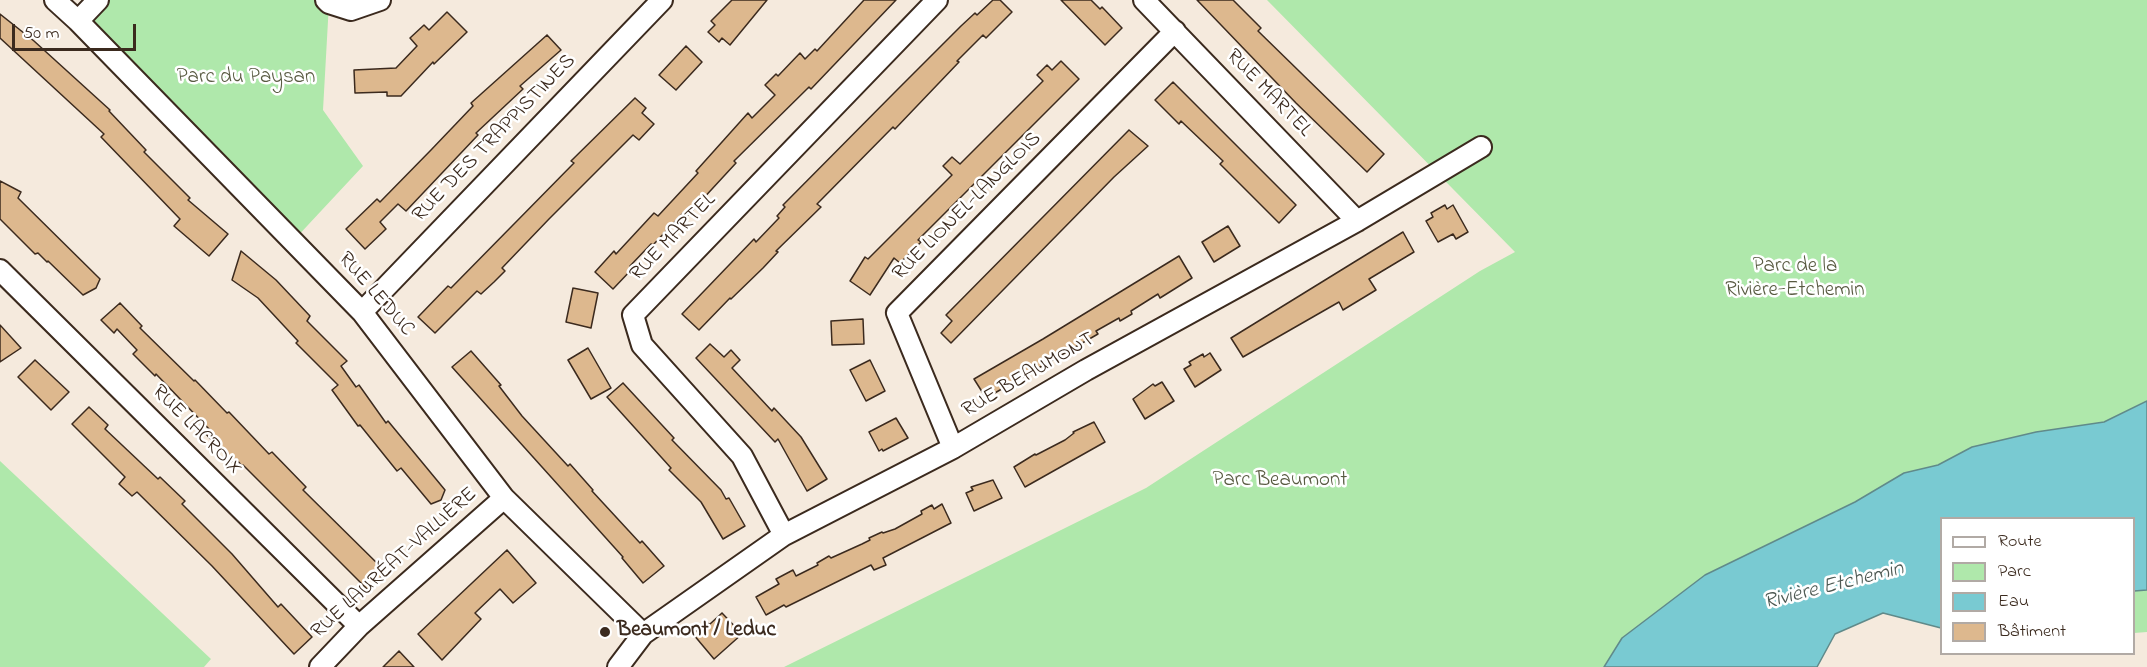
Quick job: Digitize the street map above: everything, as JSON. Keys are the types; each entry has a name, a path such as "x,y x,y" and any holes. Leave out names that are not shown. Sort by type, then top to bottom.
{"street":[{"name":"RUE LEDUC","path":"55,0 362,312 504,498 643,634"},
{"path":"78,21 98,0"},
{"path":"326,0 351,10 380,0"},
{"name":"RUE DES TRAPPISTINES","path":"362,312 662,0"},
{"name":"RUE MARTEL","path":"784,535 742,456 642,345 633,315 937,0"},
{"name":"RUE MARTEL","path":"1144,0 1357,221"},
{"name":"RUE LIONEL-LANGLOIS","path":"953,448 897,313 1175,31"},
{"name":"RUE BEAUMONT","path":"618,667 643,634 784,535 953,448 1086,370 1357,221 1480,147"},
{"name":"RUE LACROIX","path":"0,270 359,626"},
{"name":"RUE LAURÉAT-VALLIÈRE","path":"320,667 359,626 504,498"}],"green space":[{"name":"Parc du Paysan","path":"98,0 326,0 329,3 323,110 363,166 294,240 78,21"},
{"name":"Parc de la Rivière-Etchemin","path":"1267,0 2147,0 2147,502 1940,517 1940,519 1733,667 784,667 1146,488 1480,271 1515,252"},
{"path":"0,461 211,659 204,667 0,667"},
{"path":"2147,590 2147,632 2135,633 2135,591"}],"water":[{"name":"Rivière Etchemin","path":"2147,401 2147,590 2135,591 2135,517 1940,517 1940,628 1883,613 1835,634 1817,667 1604,667 1622,638 1705,575 1855,502 1904,473 1938,465 1972,447 2036,432 2104,422"}],"building":[{"path":"732,0 767,0 730,45 722,38 719,42 708,32 715,25 711,21"},
{"path":"864,0 896,0 811,89 809,87 734,161 736,163 688,215 684,212 653,245 651,244 630,266 632,269 613,289 595,272 614,251 616,254 654,213 658,216 698,173 696,171 748,113 752,118 775,95 765,85 776,74 778,76 800,53 805,59 815,49 817,51"},
{"path":"993,0 1000,0 1012,12 986,38 983,35 957,61 959,62 895,129 893,127 817,204 821,207 776,251 778,252 763,268 699,330 682,314 754,239 756,242 779,218 777,216 785,207 783,205 961,26"},
{"path":"1061,0 1091,0 1100,9 1102,7 1122,28 1105,45"},
{"path":"1197,0 1233,0 1261,28 1258,31 1384,154 1367,172 1296,103"},
{"path":"447,12 467,32 434,64 433,62 401,96 387,96 387,92 355,93 354,70 396,68 417,46 410,38 424,25 429,30"},
{"path":"0,14 34,41 110,110 146,150 144,152 190,198 188,200 228,234 209,256 174,226 180,219 101,137 104,134 0,38"},
{"path":"547,35 561,50 520,86 523,89 476,133 478,135 406,211 398,204 380,222 386,229 365,249 346,229 377,199 380,202 473,106 471,103"},
{"path":"686,46 702,62 676,90 659,75"},
{"path":"1061,61 1079,79 918,240 921,242 900,263 894,258 870,295 850,281 865,257 868,259 952,175 943,166 952,157 960,164 1043,81 1037,75 1047,65 1052,70"},
{"path":"1173,82 1296,205 1279,223 1220,164 1223,161 1181,121 1179,124 1155,100"},
{"path":"635,98 646,108 642,113 654,124 639,140 633,135 502,268 505,271 481,294 477,291 435,333 418,317 448,286 451,288 574,163 571,161"},
{"path":"1129,130 1148,146 1114,177 951,343 941,333 952,321 946,315"},
{"path":"0,181 21,192 18,198 100,279 96,288 83,295 48,261 38,253 35,254 0,219"},
{"path":"1445,205 1447,209 1453,205 1468,232 1456,239 1453,234 1438,242 1426,221 1433,217 1431,213"},
{"path":"1228,226 1240,246 1214,262 1202,242"},
{"path":"1403,232 1414,252 1369,279 1376,290 1343,310 1339,302 1243,357 1231,338"},
{"path":"241,251 276,280 310,316 307,321 347,361 341,366 356,387 359,385 386,423 388,421 445,490 441,500 431,504 401,468 397,471 360,425 358,426 332,390 338,385 296,343 298,341 258,298 232,280"},
{"path":"1179,256 1192,278 1160,298 1158,294 1131,311 1132,314 1120,321 1119,318 1096,331 1098,334 986,398 974,379"},
{"path":"573,288 598,293 591,328 566,322"},
{"path":"120,303 142,326 140,328 227,413 229,412 269,454 272,452 306,487 303,490 386,572 368,590 243,465 236,459 232,462 205,433 209,429 156,374 155,376 133,354 137,350 117,329 114,333 101,320"},
{"path":"863,319 864,344 832,345 831,321"},
{"path":"0,325 21,348 0,362"},
{"path":"710,344 724,357 731,350 740,360 732,368 772,411 774,408 801,437 827,479 807,491 778,439 775,442 696,358"},
{"path":"588,348 611,388 591,399 568,360"},
{"path":"471,351 501,385 499,386 522,416 568,466 570,464 592,491 664,566 643,583 623,557 452,367"},
{"path":"1210,353 1221,370 1195,387 1184,369 1191,365 1189,362 1203,354 1204,357"},
{"path":"35,360 69,392 51,410 18,377"},
{"path":"870,360 885,391 866,401 850,370"},
{"path":"1162,382 1174,401 1145,419 1133,399 1153,384 1155,386"},
{"path":"623,383 674,438 672,440 721,490 726,499 729,498 745,526 723,539 701,502 669,470 671,468 607,397"},
{"path":"89,407 108,425 105,429 185,501 182,504 232,554 278,607 281,604 312,637 294,654 212,566 137,492 132,496 119,484 125,477 72,424"},
{"path":"896,418 908,438 879,451 869,432"},
{"path":"1094,422 1105,442 1025,487 1014,467"},
{"path":"993,480 1002,498 974,511 966,493 973,490 971,487"},
{"path":"942,504 951,523 883,558 886,565 874,570 871,565 766,615 756,597 779,584 776,579 793,570 796,576 818,565 817,563 829,556 831,558 882,532 895,529 922,514 921,511 932,505 934,509"},
{"path":"507,550 536,583 513,603 500,589 475,613 481,619 442,660 418,634"},
{"path":"722,613 742,634 714,659 693,634 706,623 710,624"},
{"path":"399,651 414,667 383,667"}],"place":[{"name":"Beaumont / Leduc","path":"605,632"}],"park label":[{"name":"Parc Beaumont","path":"1280,482"}]}
